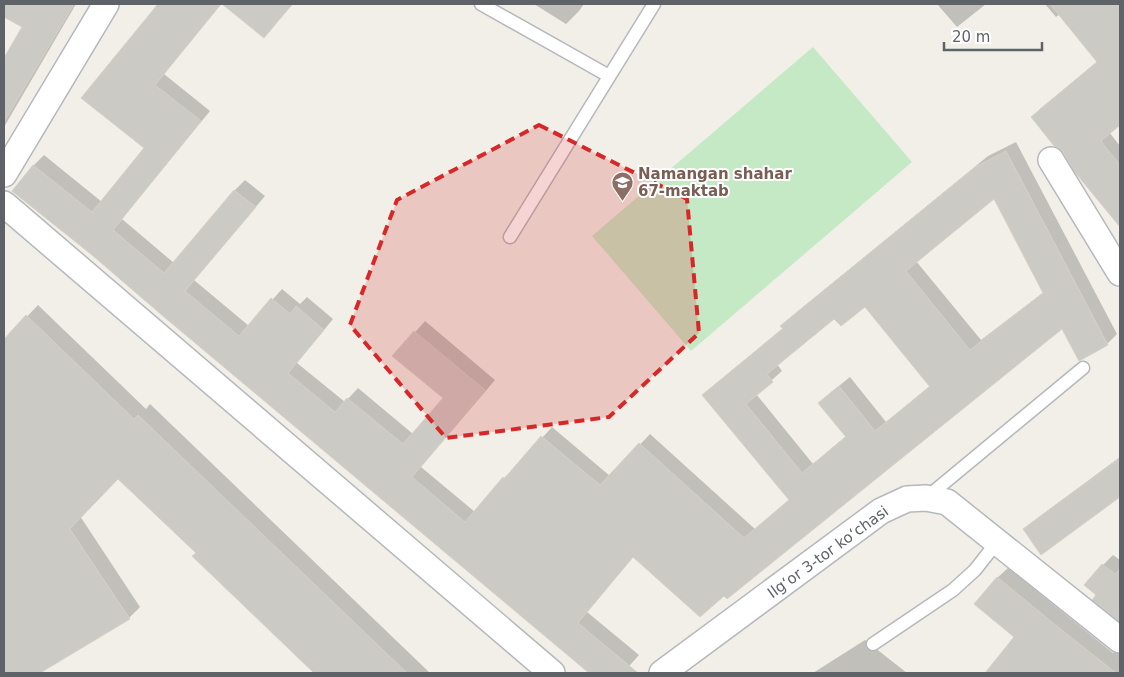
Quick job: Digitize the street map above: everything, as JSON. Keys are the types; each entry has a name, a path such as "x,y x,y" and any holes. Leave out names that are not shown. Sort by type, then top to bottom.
{"street":[{"path":"4,174 106,4"},
{"path":"1051,160 1120,273"},
{"path":"4,204 552,673"},
{"name":"Ilgʻor 3-tor koʻchasi","path":"662,673 881,511 907,499 926,498 946,502 1120,640"}],"lane":[{"path":"481,4 609,76"},
{"path":"510,237 654,4"},
{"path":"926,498 1083,368"},
{"path":"873,644 953,590 975,570 997,542"}],"highlighted area":[{"path":"539,125 687,199 699,333 609,417 446,438 350,325 397,200"}],"green space":[{"path":"813,47 912,162 691,351 592,236"}],"building":[{"path":"4,4 74,4 4,122 4,58 22,27 4,17"},
{"path":"158,4 221,4 155,85 201,121 113,230 164,273 234,190 256,207 185,291 239,336 271,298 290,314 296,306 324,330 288,373 335,412 347,398 403,444 443,398 392,356 414,331 485,390 412,477 465,522 541,436 600,485 639,443 744,538 789,500 702,395 783,329 780,326 977,166 1006,151 1108,345 1079,361 1062,329 727,599 724,596 700,617 633,557 578,623 638,673 589,673 92,255 12,191 33,165 92,212 144,148 81,98","holes":["994,199 1043,293 970,350 906,271","865,307 930,387 875,431 839,386 818,403 846,437 802,473 746,404 773,382 767,374 834,319 841,326"]},
{"path":"222,4 292,4 264,38"},
{"path":"1050,4 1120,4 1120,125 1101,141 1120,165 1120,227 1074,171 1063,152 1055,147 1031,117 1097,62"},
{"path":"26,315 134,419 138,415 407,673 314,673 192,556 196,553 118,479 70,529 130,619 40,673 4,673 4,339"},
{"path":"1120,458 1120,497 1041,555 1023,529"},
{"path":"1102,564 1115,574 1120,569 1120,622 1092,600 1096,595 1084,585"},
{"path":"997,577 1116,673 985,673 1014,637 974,604"}],"place":[{"name":"Namangan shahar 67-maktab","path":"622,202"}]}
